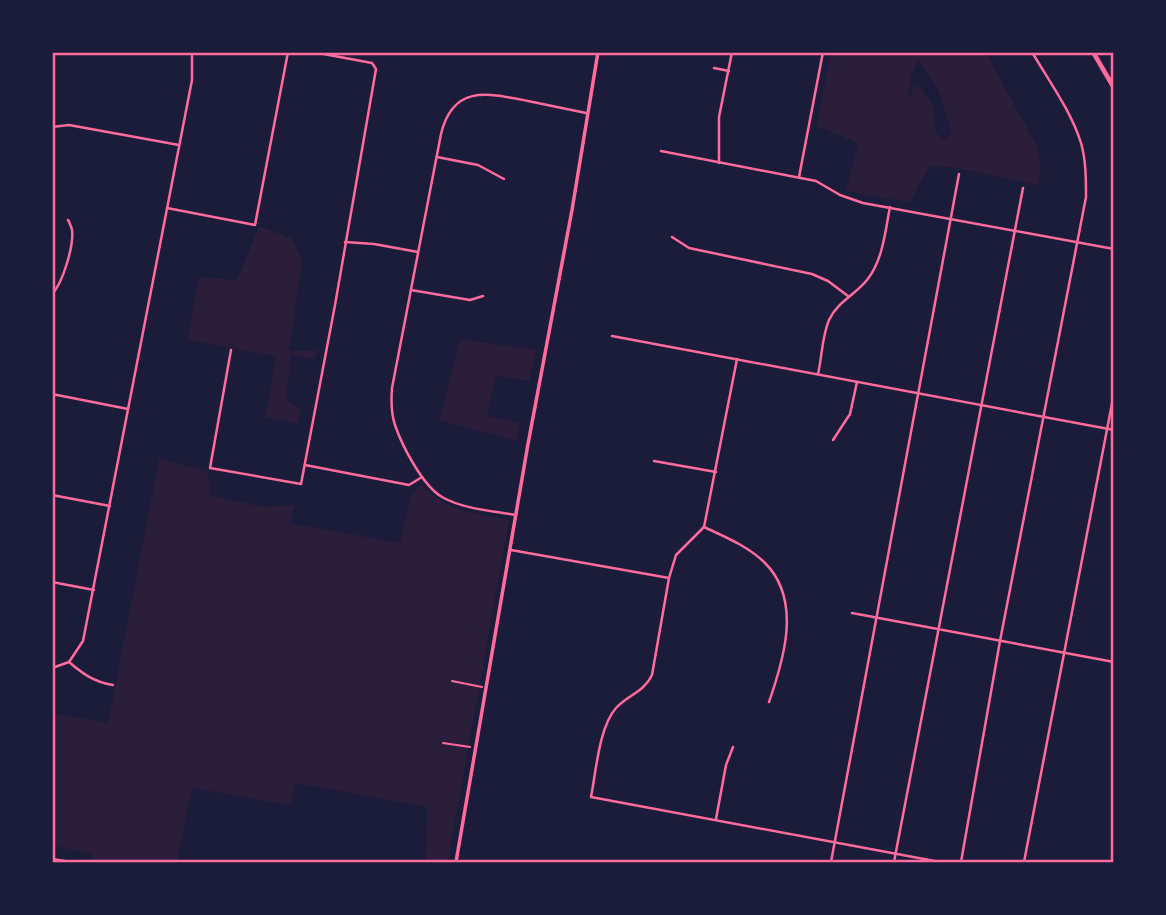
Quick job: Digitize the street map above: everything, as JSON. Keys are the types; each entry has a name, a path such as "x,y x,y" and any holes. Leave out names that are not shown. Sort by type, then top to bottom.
{"main road":[{"path":"1093,52 1114,88"}],"street":[{"path":"52,668 69,662 83,641 192,80 192,52"},
{"path":"167,208 255,225 288,52"},
{"path":"231,350 210,468 301,484 376,69 372,63 313,52"},
{"path":"456,863 474,748 598,52"},
{"path":"719,163 719,117 732,52"},
{"path":"799,177 823,52"},
{"path":"961,863 1000,642 1086,197 1082,145 1075,126 1032,52"},
{"path":"713,68 729,71"},
{"path":"516,515 450,501 439,495 422,477 396,428 391,403 418,252 447,114 469,96 493,94 586,113"},
{"path":"52,127 69,125 179,145"},
{"path":"661,151 799,177 825,184 850,199 1114,249"},
{"path":"438,157 478,165 505,179"},
{"path":"831,863 959,174"},
{"path":"894,863 1023,188"},
{"path":"818,374 828,322 836,308 868,279 876,266 890,207"},
{"path":"52,294 62,282 65,271 72,230 68,220"},
{"path":"673,237 689,248 812,274 828,281 848,296"},
{"path":"345,242 418,252"},
{"path":"411,290 470,300 483,296"},
{"path":"612,336 1114,430"},
{"path":"737,359 704,527 676,555 669,578 652,675 645,687 620,704 607,720 591,797 940,863"},
{"path":"833,440 850,414 857,382"},
{"path":"1024,863 1114,393"},
{"path":"52,394 128,409"},
{"path":"654,461 716,472"},
{"path":"304,465 409,485 422,477"},
{"path":"52,495 110,506"},
{"path":"704,527 745,548 764,562 775,576 786,601 787,617 780,671 769,702"},
{"path":"510,550 669,578"},
{"path":"52,582 94,590"},
{"path":"852,613 1114,662"},
{"path":"69,662 90,679 113,685"},
{"path":"716,820 726,765 733,747"},
{"path":"52,859 71,863"}],"path":[{"path":"452,681 486,687"},
{"path":"443,743 474,748"}],"shaded area":[{"path":"830,53 986,53 1038,148 1041,174 1038,185 951,167 929,166 910,202 869,196 846,190 858,143 817,126","holes":["918,60 925,68 946,113 951,134 946,140 936,133 933,105 918,85 908,100 911,77"]},
{"path":"259,226 291,238 301,256 289,351 318,351 314,359 291,355 286,400 301,409 298,424 265,417 276,356 187,340 199,277 237,280"},
{"path":"460,339 537,350 529,381 496,376 487,416 521,423 516,441 439,420"},
{"path":"159,458 208,472 210,496 264,507 294,505 290,523 400,543 411,495 421,485 452,506 509,520 448,862 426,862 427,807 295,783 291,805 192,788 177,862 91,862 92,854 53,846 52,713 108,723"}]}
